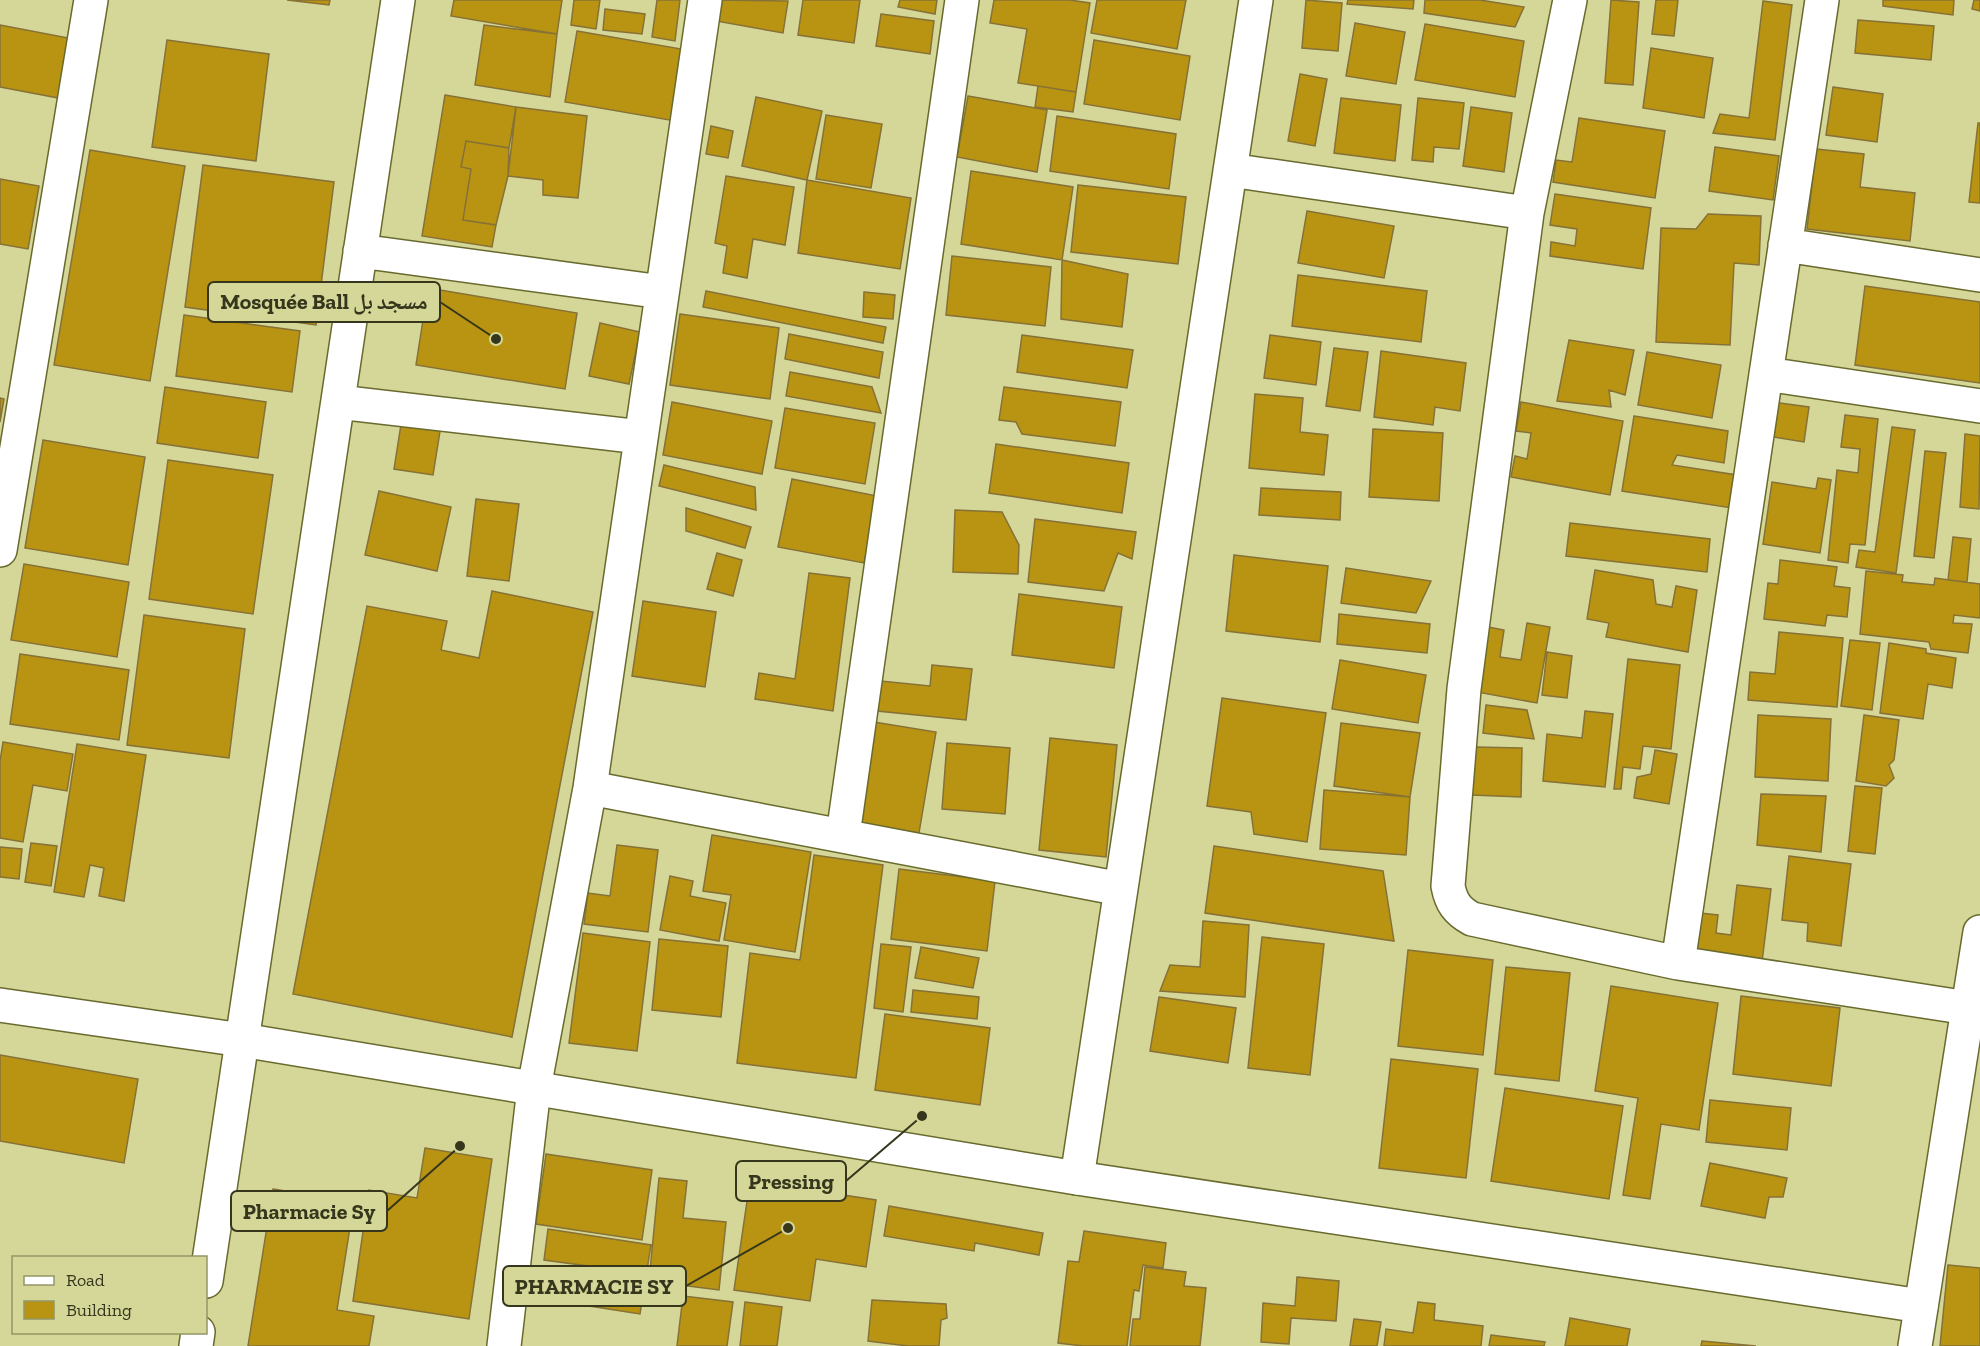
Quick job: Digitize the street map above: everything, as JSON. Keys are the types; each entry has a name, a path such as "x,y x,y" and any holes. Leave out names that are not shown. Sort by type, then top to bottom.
{"street":[{"path":"0,550 91,0"},
{"path":"207,1274 398,0"},
{"path":"504,1346 534,1088 590,788 705,0"},
{"path":"843,836 962,0"},
{"path":"1077,1178 1256,0"},
{"path":"1570,0 1527,213 1464,689 1448,886 1451,900 1461,912 1472,919 1678,963 1968,1008"},
{"path":"1678,963 1822,0"},
{"path":"1230,170 1527,213"},
{"path":"1785,245 1980,275"},
{"path":"360,251 662,292"},
{"path":"1766,374 1980,406"},
{"path":"338,402 641,437"},
{"path":"590,788 1121,889"},
{"path":"1916,1346 1980,932"},
{"path":"0,1005 242,1040 1077,1178 1921,1306"}],"building":[{"path":"287,0 330,0 329,5"},
{"path":"454,0 562,0 557,34 451,16"},
{"path":"574,0 600,0 596,29 571,25"},
{"path":"657,0 680,0 675,41 652,37"},
{"path":"720,0 788,1 783,33 716,21"},
{"path":"803,0 860,0 854,43 798,35"},
{"path":"900,0 937,0 935,14 898,7"},
{"path":"994,0 1070,0 1090,3 1076,92 1018,83 1027,29 990,23"},
{"path":"1097,0 1186,0 1177,49 1091,33"},
{"path":"1306,0 1342,3 1338,51 1302,48"},
{"path":"1348,0 1414,0 1413,9 1347,4"},
{"path":"1425,0 1480,0 1524,7 1515,27 1424,13"},
{"path":"1611,0 1639,2 1633,85 1605,83"},
{"path":"1656,0 1678,0 1674,36 1652,34"},
{"path":"1883,0 1954,0 1953,15 1883,6"},
{"path":"1974,0 1980,0 1980,11 1972,9"},
{"path":"1763,1 1792,5 1775,140 1713,133 1720,114 1749,118"},
{"path":"605,9 645,14 642,34 603,30"},
{"path":"881,14 934,21 930,54 876,46"},
{"path":"1858,20 1934,26 1931,60 1855,53"},
{"path":"1355,23 1405,32 1396,84 1346,76"},
{"path":"1425,24 1524,41 1515,97 1415,80"},
{"path":"0,25 79,40 69,100 0,87"},
{"path":"484,25 557,34 550,97 475,85"},
{"path":"577,31 687,50 675,121 565,102"},
{"path":"167,40 269,54 256,161 152,147"},
{"path":"1094,40 1190,56 1180,120 1084,104"},
{"path":"1651,48 1713,58 1704,118 1643,108"},
{"path":"1300,74 1327,79 1315,146 1288,141"},
{"path":"1038,86 1076,92 1073,112 1035,107"},
{"path":"1833,87 1883,94 1877,142 1826,135"},
{"path":"445,95 516,107 509,148 466,141 461,167 471,169 463,220 496,225 492,247 422,236"},
{"path":"968,96 1047,110 1037,172 957,157"},
{"path":"756,97 822,111 807,180 742,166"},
{"path":"1341,98 1401,105 1395,161 1334,153"},
{"path":"1418,98 1464,103 1459,149 1434,147 1433,162 1412,160"},
{"path":"516,107 587,116 578,198 543,195 543,180 508,176"},
{"path":"1471,107 1512,113 1504,172 1463,166"},
{"path":"826,115 882,124 871,188 816,179"},
{"path":"1057,116 1176,134 1169,189 1050,171"},
{"path":"1579,118 1665,131 1655,198 1553,182 1556,160 1572,162"},
{"path":"1978,123 1980,123 1980,203 1969,202"},
{"path":"711,126 733,131 728,158 706,154"},
{"path":"466,141 509,148 508,176 496,225 463,220 471,169 461,167"},
{"path":"1715,147 1779,156 1773,200 1709,191"},
{"path":"1816,149 1864,154 1860,187 1915,193 1910,241 1807,229"},
{"path":"90,150 185,166 150,381 54,365"},
{"path":"203,165 334,182 316,325 185,307"},
{"path":"971,171 1073,187 1062,260 961,244"},
{"path":"726,176 794,187 785,245 753,239 747,278 723,273 727,246 715,243"},
{"path":"0,179 39,186 28,249 0,244"},
{"path":"807,180 911,198 900,269 798,253"},
{"path":"1078,185 1186,197 1178,264 1071,252"},
{"path":"1555,194 1651,208 1643,269 1550,256 1551,242 1575,246 1577,229 1550,225"},
{"path":"1307,211 1394,226 1384,278 1298,263"},
{"path":"1708,214 1761,216 1759,265 1734,263 1730,345 1656,342 1661,228 1696,229"},
{"path":"952,256 1051,267 1045,326 946,315"},
{"path":"1062,260 1128,274 1122,327 1061,319"},
{"path":"1298,275 1427,291 1421,342 1292,326"},
{"path":"1865,286 1980,302 1980,383 1855,365"},
{"path":"428,288 577,313 565,389 416,365"},
{"path":"706,291 886,327 883,343 703,307"},
{"path":"864,292 895,295 893,319 863,317"},
{"path":"680,314 779,328 770,399 670,385"},
{"path":"184,315 300,331 292,392 176,376"},
{"path":"600,323 640,332 629,384 589,376"},
{"path":"789,334 883,352 879,378 785,359"},
{"path":"1022,335 1133,350 1127,388 1017,372"},
{"path":"1270,335 1321,342 1316,385 1264,378"},
{"path":"1569,340 1634,350 1625,395 1609,390 1611,407 1557,401"},
{"path":"1334,348 1368,352 1360,411 1326,406"},
{"path":"1381,351 1466,363 1460,411 1435,407 1433,425 1374,417"},
{"path":"1647,352 1721,365 1712,418 1638,405"},
{"path":"790,372 872,387 881,413 786,396"},
{"path":"165,387 266,402 258,458 157,443"},
{"path":"1004,387 1121,402 1115,446 1022,434 1016,422 999,420"},
{"path":"1255,394 1303,398 1300,432 1328,435 1324,475 1249,468"},
{"path":"0,398 4,399 0,422"},
{"path":"672,402 772,421 762,474 663,455"},
{"path":"1521,402 1623,421 1610,495 1511,477 1515,456 1527,459 1531,433 1516,431"},
{"path":"1773,402 1809,407 1804,442 1768,436"},
{"path":"785,408 875,423 865,484 775,468"},
{"path":"1845,415 1878,419 1865,545 1850,544 1848,563 1828,560 1837,470 1858,473 1860,449 1841,447"},
{"path":"1634,416 1728,431 1724,463 1677,455 1672,465 1737,475 1732,508 1622,491"},
{"path":"402,418 441,425 433,475 394,469"},
{"path":"1892,427 1915,430 1896,573 1856,567 1859,550 1875,552"},
{"path":"1373,429 1443,433 1439,501 1369,497"},
{"path":"1965,434 1980,436 1979,509 1960,507"},
{"path":"43,440 145,457 128,565 25,548"},
{"path":"996,444 1129,463 1122,513 989,493"},
{"path":"1925,451 1946,453 1934,558 1914,556"},
{"path":"168,460 273,475 253,614 149,599"},
{"path":"664,465 755,487 756,510 659,486"},
{"path":"1818,478 1831,480 1820,553 1763,544 1772,482 1816,489"},
{"path":"792,479 877,496 864,563 778,547"},
{"path":"1261,488 1341,492 1340,520 1259,515"},
{"path":"379,491 451,507 437,571 365,555"},
{"path":"476,499 519,504 509,581 467,576"},
{"path":"686,508 751,527 745,548 686,531"},
{"path":"955,510 1002,512 1019,545 1018,574 953,572"},
{"path":"1035,519 1136,532 1132,559 1118,553 1104,591 1028,582"},
{"path":"1570,523 1710,539 1707,572 1566,556"},
{"path":"1953,537 1971,539 1967,582 1948,580"},
{"path":"717,553 742,560 733,596 707,589"},
{"path":"1234,555 1328,566 1320,642 1226,631"},
{"path":"1780,560 1837,567 1834,586 1850,588 1847,617 1827,615 1825,626 1764,619 1768,583 1778,584"},
{"path":"24,564 129,582 117,657 11,640"},
{"path":"1346,568 1431,581 1416,613 1341,603"},
{"path":"1595,570 1653,580 1656,604 1672,607 1676,586 1697,590 1688,652 1606,637 1609,623 1587,619"},
{"path":"1866,571 1903,575 1902,582 1934,585 1935,578 1980,584 1980,618 1954,615 1953,623 1972,624 1968,653 1931,649 1929,642 1860,634"},
{"path":"809,573 850,578 833,711 755,699 759,673 795,679"},
{"path":"492,591 593,612 512,1037 293,994 367,606 447,621 441,650 479,658"},
{"path":"1019,594 1122,607 1114,668 1012,655"},
{"path":"643,601 716,612 705,687 632,676"},
{"path":"1339,614 1430,624 1427,653 1337,644"},
{"path":"144,615 245,629 229,758 127,745"},
{"path":"1527,623 1550,627 1537,703 1477,692 1488,627 1504,630 1500,657 1521,660"},
{"path":"1779,632 1843,638 1837,707 1748,700 1750,672 1775,674"},
{"path":"1850,640 1880,643 1872,710 1841,706"},
{"path":"1889,643 1926,649 1926,653 1956,658 1952,688 1928,684 1923,719 1880,713"},
{"path":"1547,652 1572,656 1567,698 1542,695"},
{"path":"20,654 129,670 119,740 10,724"},
{"path":"1628,659 1680,665 1671,749 1643,746 1640,769 1623,767 1621,789 1614,789"},
{"path":"1340,660 1426,675 1418,723 1332,709"},
{"path":"932,665 972,669 966,720 877,711 881,681 930,686"},
{"path":"1222,698 1326,713 1307,842 1254,834 1251,812 1207,806"},
{"path":"1486,705 1527,710 1534,739 1483,733"},
{"path":"1585,711 1613,714 1605,787 1543,781 1547,734 1582,738"},
{"path":"1758,715 1831,719 1828,781 1755,777"},
{"path":"1864,715 1899,720 1894,760 1889,765 1894,778 1886,786 1856,781"},
{"path":"874,722 936,732 919,833 857,823"},
{"path":"1341,723 1420,733 1410,797 1334,786"},
{"path":"1050,738 1117,745 1106,857 1039,850"},
{"path":"3,742 73,754 67,791 33,785 23,842 0,838 0,761"},
{"path":"947,743 1010,748 1005,814 942,809"},
{"path":"77,744 146,755 124,901 99,896 104,868 90,865 84,897 54,892"},
{"path":"1474,747 1522,748 1521,797 1472,795"},
{"path":"1655,750 1677,754 1669,804 1634,798 1637,777 1651,774"},
{"path":"1855,786 1882,788 1875,854 1848,851"},
{"path":"1324,790 1410,797 1406,855 1320,849"},
{"path":"1761,794 1826,796 1821,852 1757,845"},
{"path":"712,835 811,852 795,952 724,940 731,895 703,891"},
{"path":"31,843 57,846 51,886 25,882"},
{"path":"617,845 658,850 648,932 584,924 588,893 610,896"},
{"path":"1214,846 1383,871 1394,941 1205,913"},
{"path":"0,847 22,849 19,879 0,877"},
{"path":"814,855 883,865 856,1078 737,1063 750,953 800,960"},
{"path":"1789,856 1851,864 1841,946 1807,941 1808,923 1782,920"},
{"path":"899,869 995,881 987,951 891,939"},
{"path":"670,876 693,881 690,896 726,903 719,941 660,930"},
{"path":"1737,885 1771,889 1762,962 1686,952 1691,912 1718,915 1716,933 1731,935"},
{"path":"1203,921 1249,925 1245,997 1160,991 1170,965 1200,967"},
{"path":"583,933 650,942 637,1051 569,1043"},
{"path":"1262,937 1324,944 1310,1075 1248,1068"},
{"path":"659,939 728,946 721,1017 652,1010"},
{"path":"881,944 911,947 903,1012 874,1008"},
{"path":"921,947 979,958 973,988 915,978"},
{"path":"1408,950 1493,960 1483,1055 1398,1046"},
{"path":"1506,967 1570,973 1559,1081 1495,1074"},
{"path":"1611,986 1718,1003 1699,1130 1661,1124 1650,1199 1623,1195 1638,1098 1595,1091"},
{"path":"913,990 979,997 977,1019 911,1012"},
{"path":"1741,996 1840,1008 1831,1086 1733,1074"},
{"path":"1159,997 1236,1008 1228,1063 1150,1051"},
{"path":"885,1014 990,1028 980,1105 875,1090"},
{"path":"0,1055 138,1079 124,1163 0,1141"},
{"path":"1391,1059 1478,1069 1466,1178 1379,1168"},
{"path":"1505,1088 1623,1106 1609,1199 1491,1181"},
{"path":"1710,1100 1791,1108 1787,1150 1706,1142"},
{"path":"425,1148 492,1159 469,1319 353,1301 369,1190 417,1198"},
{"path":"546,1154 652,1170 642,1240 536,1224"},
{"path":"1710,1163 1787,1178 1783,1197 1769,1197 1765,1218 1701,1206"},
{"path":"659,1178 687,1181 683,1218 726,1222 719,1290 649,1281"},
{"path":"750,1181 876,1200 866,1267 816,1259 810,1301 734,1290"},
{"path":"273,1189 354,1202 337,1310 374,1316 369,1346 248,1346"},
{"path":"889,1206 1043,1233 1039,1255 975,1243 974,1251 884,1236"},
{"path":"548,1229 651,1245 640,1314 583,1305 588,1266 544,1260"},
{"path":"1084,1231 1166,1243 1163,1268 1143,1265 1139,1291 1134,1290 1127,1346 1083,1346 1058,1343 1068,1261 1079,1262"},
{"path":"1948,1265 1980,1268 1980,1346 1940,1346"},
{"path":"1145,1267 1186,1272 1184,1286 1206,1288 1200,1346 1130,1346 1133,1319 1140,1319"},
{"path":"1297,1277 1339,1281 1336,1321 1291,1318 1289,1344 1261,1342 1263,1303 1295,1306"},
{"path":"683,1296 733,1302 727,1346 677,1346"},
{"path":"872,1300 946,1304 947,1318 941,1320 939,1346 908,1346 868,1341"},
{"path":"745,1302 782,1307 777,1346 740,1346"},
{"path":"1418,1302 1435,1304 1434,1320 1483,1326 1481,1346 1384,1346 1386,1329 1413,1333"},
{"path":"1570,1318 1630,1329 1627,1346 1565,1346"},
{"path":"1354,1319 1381,1322 1377,1346 1350,1346"},
{"path":"1491,1335 1545,1342 1544,1346 1489,1346"},
{"path":"1702,1341 1756,1346 1701,1346"}],"place":[{"name":"Mosquée Ball مسجد بل","path":"496,339"},
{"name":"Pressing","path":"922,1116"},
{"name":"Pharmacie Sy","path":"460,1146"},
{"name":"PHARMACIE SY","path":"788,1228"}]}
